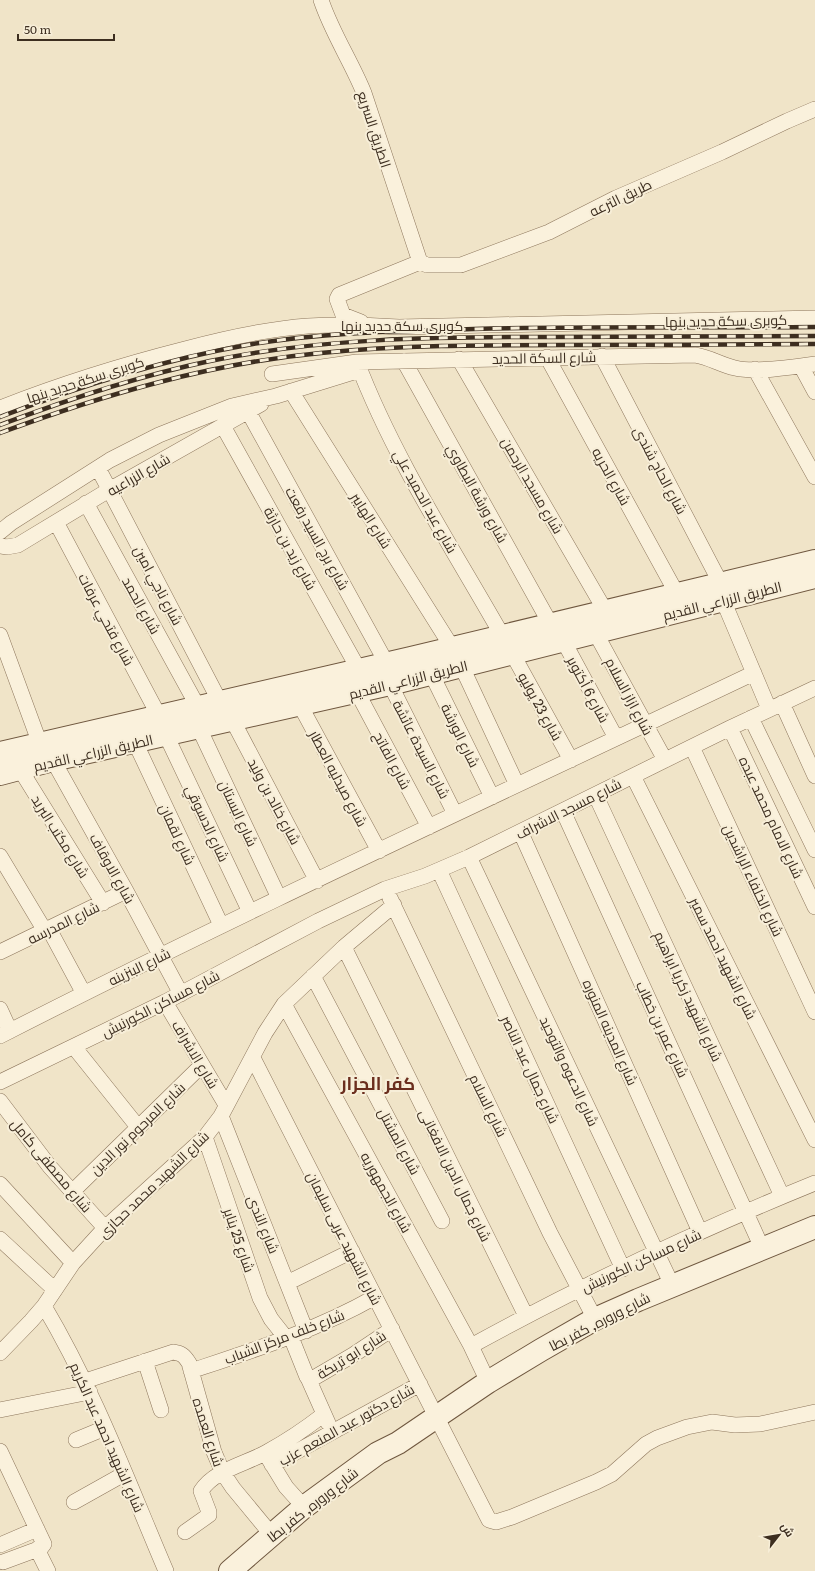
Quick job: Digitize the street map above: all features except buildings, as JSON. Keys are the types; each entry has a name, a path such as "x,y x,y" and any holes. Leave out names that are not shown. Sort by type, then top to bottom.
{"main road":[{"name":"الطريق الزراعي القديم","path":"557,632 595,632 815,561"},
{"name":"الطريق الزراعي القديم","path":"10,772 45,749 162,725 199,728 357,692 388,674 557,632 606,612 677,594 722,592 815,578"},
{"name":"الطريق الزراعي القديم","path":"0,753 136,742 162,725 198,707 359,670 388,674 431,673 457,657"},
{"name":"شارع وروره, كفر بطا","path":"230,1571 304,1507 378,1453 398,1443 437,1418 488,1382 595,1319 672,1285 815,1227"},
{"name":"شارع وروره, كفر بطا","path":"248,1571 295,1531 380,1465 398,1443"}],"street":[{"name":"الطريق السريع","path":"321,0 334,35 354,70 364,94 420,262"},
{"name":"طريق الترعه","path":"420,262 427,265 461,265 549,232 616,198 815,109"},
{"path":"368,325 343,315 337,299 339,295 420,262"},
{"name":"كوبرى سكة حديد بنها","path":"0,408 73,380 200,345 278,329 308,326 368,325 399,327 815,318"},
{"name":"شارع السكة الحديد","path":"272,374 404,361 602,356 695,355 714,359 735,368 755,369 808,365"},
{"name":"شارع الحاج شندى","path":"602,356 722,592 754,673 775,706 815,776"},
{"name":"شارع الحريه","path":"547,357 677,594"},
{"name":"شارع مسجد الرحمن","path":"459,359 606,612"},
{"name":"شارع ورشة البطاوي","path":"404,361 557,632"},
{"path":"808,365 815,392"},
{"name":"شارع الزراعيه","path":"0,532 11,523 98,468 159,435 232,406 276,396 359,366"},
{"name":"شارع عبد الحميد علي","path":"359,366 377,409 415,484 507,645"},
{"path":"755,369 815,477"},
{"name":"شارع الهايبر","path":"291,391 457,657 517,785"},
{"name":"شارع الزراعيه","path":"0,546 8,547 18,545 109,490 276,396"},
{"name":"شارع برج السيد رفعت","path":"248,411 388,674"},
{"name":"شارع زيد بن حارثة","path":"223,426 359,670"},
{"name":"شارع ناجي امين","path":"98,468 220,702"},
{"name":"شارع الحمد","path":"86,504 198,707"},
{"name":"شارع فتحي عرفات","path":"56,522 162,725"},
{"name":"شارع 6 أكتوبر","path":"557,632 616,738"},
{"name":"شارع ازاز السلام","path":"595,632 665,760"},
{"name":"شارع الاوقاف","path":"0,635 45,749 126,891 181,994"},
{"name":"شارع 23 يوليو","path":"507,645 571,760"},
{"name":"شارع الورشة","path":"431,673 492,797"},
{"path":"279,898 754,673"},
{"name":"شارع السيدة عائشة","path":"388,674 455,814"},
{"name":"شارع مسجد الاشراف","path":"318,921 385,889 440,870 521,833 730,728 775,706 815,689"},
{"name":"شارع الفاتح","path":"357,692 429,827"},
{"name":"شارع صيدليه العطار","path":"300,705 379,851"},
{"path":"751,718 815,850"},
{"name":"شارع خالد بن وليد","path":"233,721 317,880"},
{"name":"شارع الدسوقي","path":"162,725 250,912"},
{"name":"شارع البستان","path":"199,728 279,898"},
{"name":"شارع الامام محمد عبده","path":"730,728 815,907"},
{"name":"شارع لقمان","path":"136,742 221,926"},
{"name":"شارع الخلفاء الراشدين","path":"692,747 815,1012"},
{"name":"شارع مكتب البريد","path":"10,772 102,903"},
{"name":"شارع الشهيد احمد سمير","path":"633,776 815,1140"},
{"name":"شارع الشهيد زكريا ابراهيم","path":"596,796 782,1196"},
{"name":"شارع عمر بن خطاب","path":"563,811 762,1248"},
{"name":"شارع المدينه المنوره","path":"521,833 700,1232"},
{"path":"0,856 47,930 83,992"},
{"name":"شارع الدعوه والتوحيد","path":"469,857 672,1285"},
{"name":"شارع جمال عبد الناصر","path":"440,870 623,1269"},
{"name":"شارع السلام","path":"385,889 550,1233 595,1319"},
{"name":"شارع المدرسه","path":"0,952 126,891"},
{"name":"شارع البنزينه","path":"5,1034 83,992 279,898"},
{"name":"شارع الشهيد محمد حجازى","path":"0,1353 44,1306 73,1263 105,1228 205,1137 224,1111 265,1033 284,1004 344,946 394,905"},
{"name":"شارع مساكن الكورنيش","path":"0,1082 181,994 318,921"},
{"name":"شارع جمال الدين الافغانى","path":"344,946 526,1316"},
{"name":"شارع المشتل","path":"313,976 442,1221"},
{"name":"شارع الاشراف","path":"165,1002 202,1065 224,1111"},
{"name":"شارع الجمهوريه","path":"284,1004 471,1346 488,1382"},
{"path":"0,1009 5,1034"},
{"path":"74,1047 138,1127"},
{"name":"شارع الشهيد عربى سليمان","path":"253,1058 489,1520 496,1522 512,1517 612,1474 646,1444 657,1438 687,1427 712,1422 735,1425 760,1424 815,1412"},
{"name":"شارع المرحوم نور الدين","path":"72,1192 202,1065"},
{"name":"شارع مصطفى كامل","path":"0,1101 29,1141 105,1228"},
{"name":"شارع الندى","path":"224,1111 306,1331"},
{"name":"شارع 25 يناير","path":"205,1137 260,1298 272,1319 288,1338"},
{"name":"شارع مساكن الكورنيش","path":"471,1346 579,1289 746,1211 815,1183"},
{"path":"0,1184 73,1263"},
{"path":"0,1239 55,1290"},
{"path":"287,1283 352,1251"},
{"name":"شارع خلف مركز الشباب","path":"191,1371 306,1331 334,1319 375,1297"},
{"name":"شارع الشهيد احمد عبد الكريم","path":"44,1306 66,1343 87,1387 166,1571"},
{"name":"شارع ابو تريكة","path":"288,1338 308,1378 312,1379 334,1367 392,1329"},
{"name":"شارع العمده","path":"145,1361 173,1352 180,1353 185,1357 191,1371 214,1452 222,1473 232,1488 271,1534"},
{"path":"0,1410 87,1387 145,1361 161,1410"},
{"path":"308,1378 323,1415 333,1431"},
{"name":"شارع دكتور عبد المنعم عزب","path":"269,1459 333,1431 420,1384"},
{"path":"185,1532 209,1515 201,1491 222,1473 269,1459 295,1435 323,1415"},
{"path":"76,1440 105,1428"},
{"path":"0,1451 44,1544 43,1547 3,1562"},
{"path":"269,1459 286,1487 304,1507"},
{"path":"74,1502 124,1474"},
{"path":"0,1545 37,1529"},
{"path":"37,1549 48,1571"}],"railway":[{"path":"0,417 60,395 153,366 215,351 304,337 389,332 517,328 815,327"},
{"path":"0,425 78,397 183,367 251,353 335,343 377,340 461,338 815,336"},
{"path":"0,433 78,406 158,382 239,364 321,353 381,348 472,345 815,344"}],"district":[{"name":"كفر الجزار","path":"378,1082"}]}
